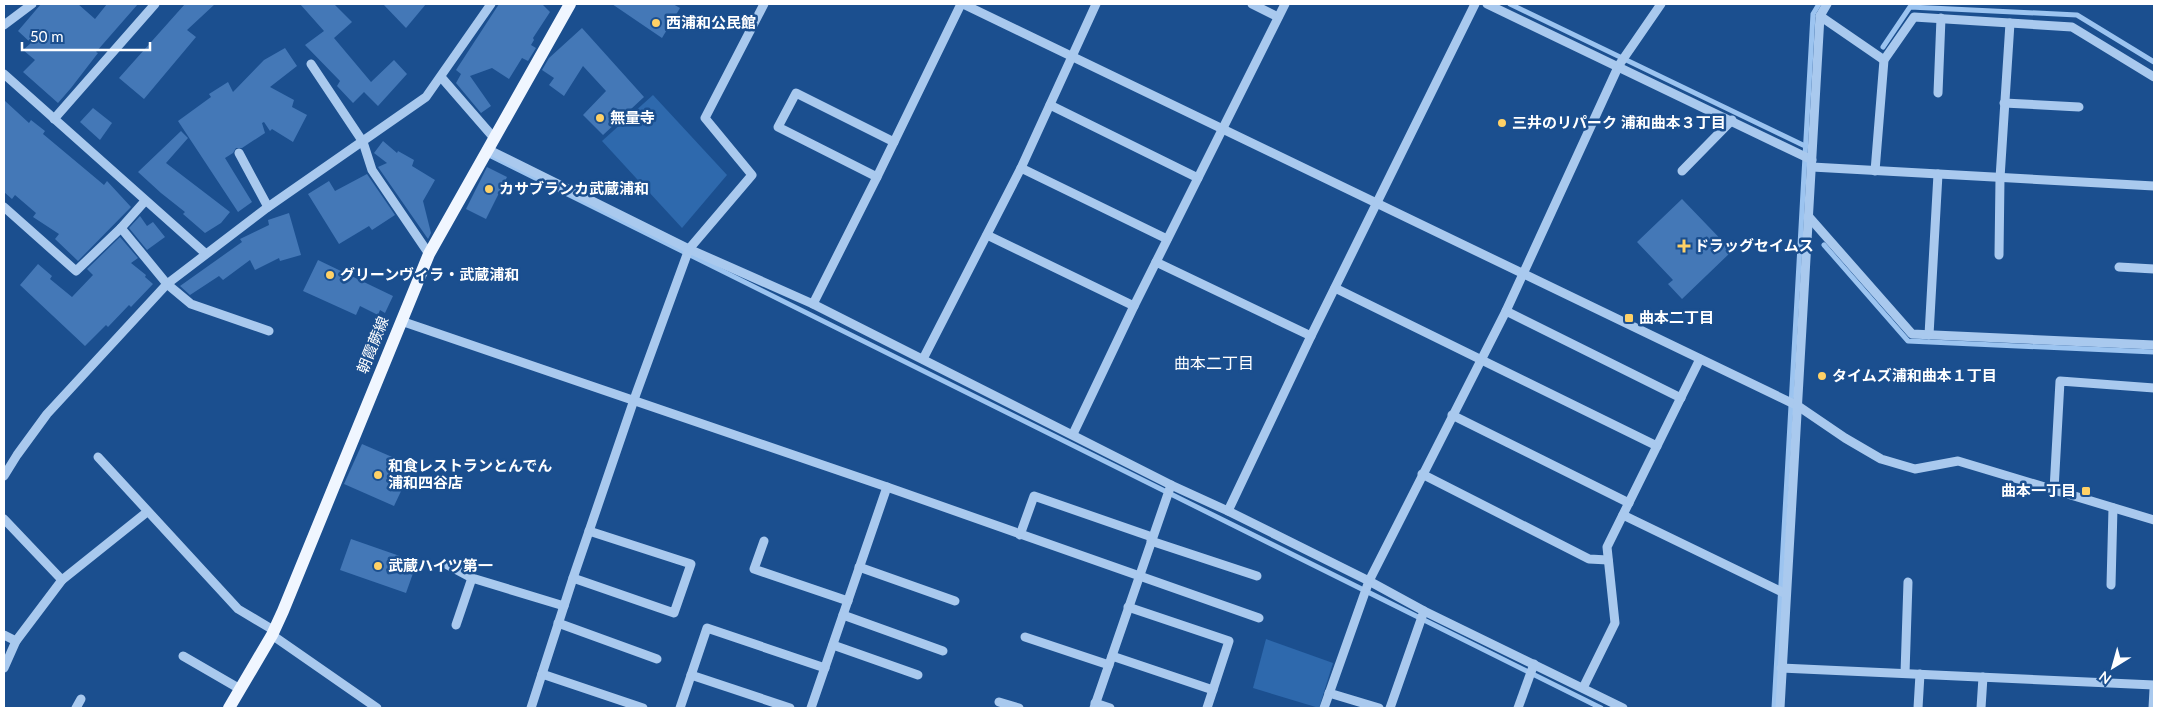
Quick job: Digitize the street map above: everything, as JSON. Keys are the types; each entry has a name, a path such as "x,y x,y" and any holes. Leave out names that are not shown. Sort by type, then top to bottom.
{"main road":[{"name":"朝霞蕨線","path":"229,708 274,633 430,254 490,143 570,4"}],"street":[{"path":"4,25 32,4"},
{"path":"54,119 155,4"},
{"path":"4,476 16,455 47,414 167,284 205,253 268,207 426,97 491,4"},
{"path":"531,708 573,578 689,249 752,175 704,118 764,4"},
{"path":"813,304 962,4 1798,406 1845,438 1881,459 1915,469 1958,461 2154,520"},
{"path":"923,359 1021,168 1096,4"},
{"path":"1252,4 1278,17"},
{"path":"1073,434 1167,239 1224,130 1285,4"},
{"path":"1228,511 1311,336 1475,4"},
{"path":"1487,4 1732,120 1812,163 1875,171 2154,186"},
{"path":"1324,708 1369,581 1506,311 1619,66 1661,4"},
{"path":"1780,708 1820,16 1827,4"},
{"path":"1820,16 1884,60"},
{"path":"1875,171 1884,60 1914,16 2072,27 2154,77"},
{"path":"1938,93 1941,18"},
{"path":"1999,255 2000,178 2010,23"},
{"path":"311,64 363,142 372,170 430,254"},
{"path":"4,74 205,253"},
{"path":"441,77 490,143 689,249 813,304 1369,581 1424,611 1623,708"},
{"path":"877,177 778,127 796,93 894,142"},
{"path":"2004,104 2079,107"},
{"path":"1050,105 1198,178"},
{"path":"1682,171 1732,120"},
{"path":"239,153 268,207"},
{"path":"1021,168 1167,239"},
{"path":"1929,335 1938,174"},
{"path":"4,207 76,271 121,228 145,201"},
{"path":"1809,217 1912,334 2154,345"},
{"path":"121,228 167,284 191,304 269,331"},
{"path":"987,234 1134,306"},
{"path":"1156,262 1311,336"},
{"path":"2119,267 2154,269"},
{"path":"1335,288 1657,446"},
{"path":"1506,311 1681,398"},
{"path":"401,321 887,487 1259,618"},
{"path":"1583,688 1615,623 1607,548 1700,359"},
{"path":"2054,490 2060,382 2154,388"},
{"path":"1452,415 1629,503"},
{"path":"98,457 238,609 377,708"},
{"path":"1422,474 1589,559 1608,560"},
{"path":"1110,708 1094,706 1171,484"},
{"path":"811,708 887,487"},
{"path":"1020,535 1034,496 1257,576"},
{"path":"2111,586 2113,508"},
{"path":"4,668 16,641 62,580 147,512"},
{"path":"1623,516 1786,594"},
{"path":"4,519 62,580"},
{"path":"573,578 674,613 677,605 691,564 589,532"},
{"path":"764,541 754,569 848,602"},
{"path":"444,563 472,578 564,606"},
{"path":"859,567 955,601"},
{"path":"456,625 472,578"},
{"path":"1905,673 1908,582"},
{"path":"1128,607 1229,641 1207,708"},
{"path":"1390,708 1424,611"},
{"path":"843,615 943,652"},
{"path":"558,624 658,659"},
{"path":"680,708 707,628 825,668"},
{"path":"4,635 16,641"},
{"path":"1025,637 1108,665"},
{"path":"832,645 918,675"},
{"path":"183,656 240,690"},
{"path":"1112,656 1213,690"},
{"path":"1518,708 1534,664"},
{"path":"1781,668 2154,685"},
{"path":"542,674 643,708"},
{"path":"1918,708 1920,674"},
{"path":"691,675 790,708"},
{"path":"1982,708 1983,677"},
{"path":"2153,708 2154,690"},
{"path":"1329,693 1379,708"},
{"path":"76,708 81,699"},
{"path":"1000,702 1018,708"}],"shaded area":[{"path":"653,95 727,175 682,228 602,141"},
{"path":"1266,639 1333,663 1319,708 1253,688"}],"building":[{"path":"41,4 78,4 95,19 107,4 138,4 96,52 98,53 58,103 23,72 35,60 23,50 31,43 18,31"},
{"path":"185,4 215,4 187,30 196,37 144,99 119,78"},
{"path":"300,4 334,4 352,22 334,38 371,82 394,60 407,74 378,106 364,92 353,103 337,86 340,81 305,45 324,31"},
{"path":"383,4 426,4 406,28"},
{"path":"499,4 542,4 550,12 533,38 534,40 531,45 536,48 528,61 522,58 509,79 492,68 470,76 491,106 481,113 456,83 461,74 456,70"},
{"name":"西浦和公民館","path":"612,4 673,4 680,8 662,38"},
{"path":"582,28 644,97 603,135 583,115 606,91 583,66 564,96 549,85 554,78 542,70 549,58"},
{"path":"285,48 297,66 270,87 294,100 292,107 307,115 293,142 272,129 270,131 264,122 262,123 265,133 242,148 236,148 233,153 225,158 252,202 238,212 178,121 211,97 209,94 228,82 233,92 264,60"},
{"path":"4,100 29,123 31,120 45,131 43,134 104,185 107,181 131,207 78,261 55,239 59,234 33,217 36,213 15,195 12,199 4,192"},
{"path":"93,108 112,123 100,140 80,122"},
{"path":"181,131 188,138 166,163 230,212 221,223 205,233 183,214 185,212 138,172"},
{"path":"383,141 397,153 398,151 414,160 412,166 435,180 423,201 431,233 428,239 378,167 387,163 374,153"},
{"name":"カサブランカ武蔵浦和","path":"487,167 507,177 486,219 466,209"},
{"path":"367,174 395,215 372,230 369,226 339,244 308,194 329,181 335,191"},
{"name":"ドラッグセイムス","path":"1682,199 1732,251 1682,299 1668,284 1673,280 1637,242"},
{"path":"289,213 301,255 280,261 279,258 255,270 250,260 223,280 219,276 190,295 180,286 242,242 240,239 269,225 268,220"},
{"path":"140,216 147,226 153,222 165,237 147,250 129,228"},
{"path":"120,237 138,258 131,263 146,275 145,277 153,284 131,307 129,305 108,327 106,325 85,346 20,285 38,264 52,276 50,279 72,297 93,275 87,269"},
{"name":"グリーンヴィラ・武蔵浦和","path":"318,260 393,296 385,313 380,310 378,315 360,306 356,315 303,291"},
{"name":"和食レストランとんでん 浦和四谷店","path":"362,444 413,466 394,506 344,484"},
{"name":"武蔵ハイツ第一","path":"351,539 417,562 406,593 340,570"}],"waterway":[{"path":"1510,4 1805,146"},
{"path":"1774,708 1813,14 1819,4"},
{"path":"1883,47 1910,7 2077,15 2154,62"},
{"path":"491,156 1601,708"},
{"path":"1824,245 1908,341 2154,352"}],"place":[{"name":"西浦和公民館","path":"656,23"},
{"name":"無量寺","path":"600,118"},
{"name":"三井のリパーク 浦和曲本３丁目","path":"1502,123"},
{"name":"カサブランカ武蔵浦和","path":"489,189"},
{"name":"ドラッグセイムス","path":"1684,246"},
{"name":"グリーンヴィラ・武蔵浦和","path":"330,275"},
{"name":"曲本二丁目","path":"1629,318"},
{"name":"タイムズ浦和曲本１丁目","path":"1822,376"},
{"name":"和食レストランとんでん 浦和四谷店","path":"378,475"},
{"name":"曲本一丁目","path":"2086,491"},
{"name":"武蔵ハイツ第一","path":"378,566"}],"district":[{"name":"曲本二丁目","path":"1214,363"}]}
